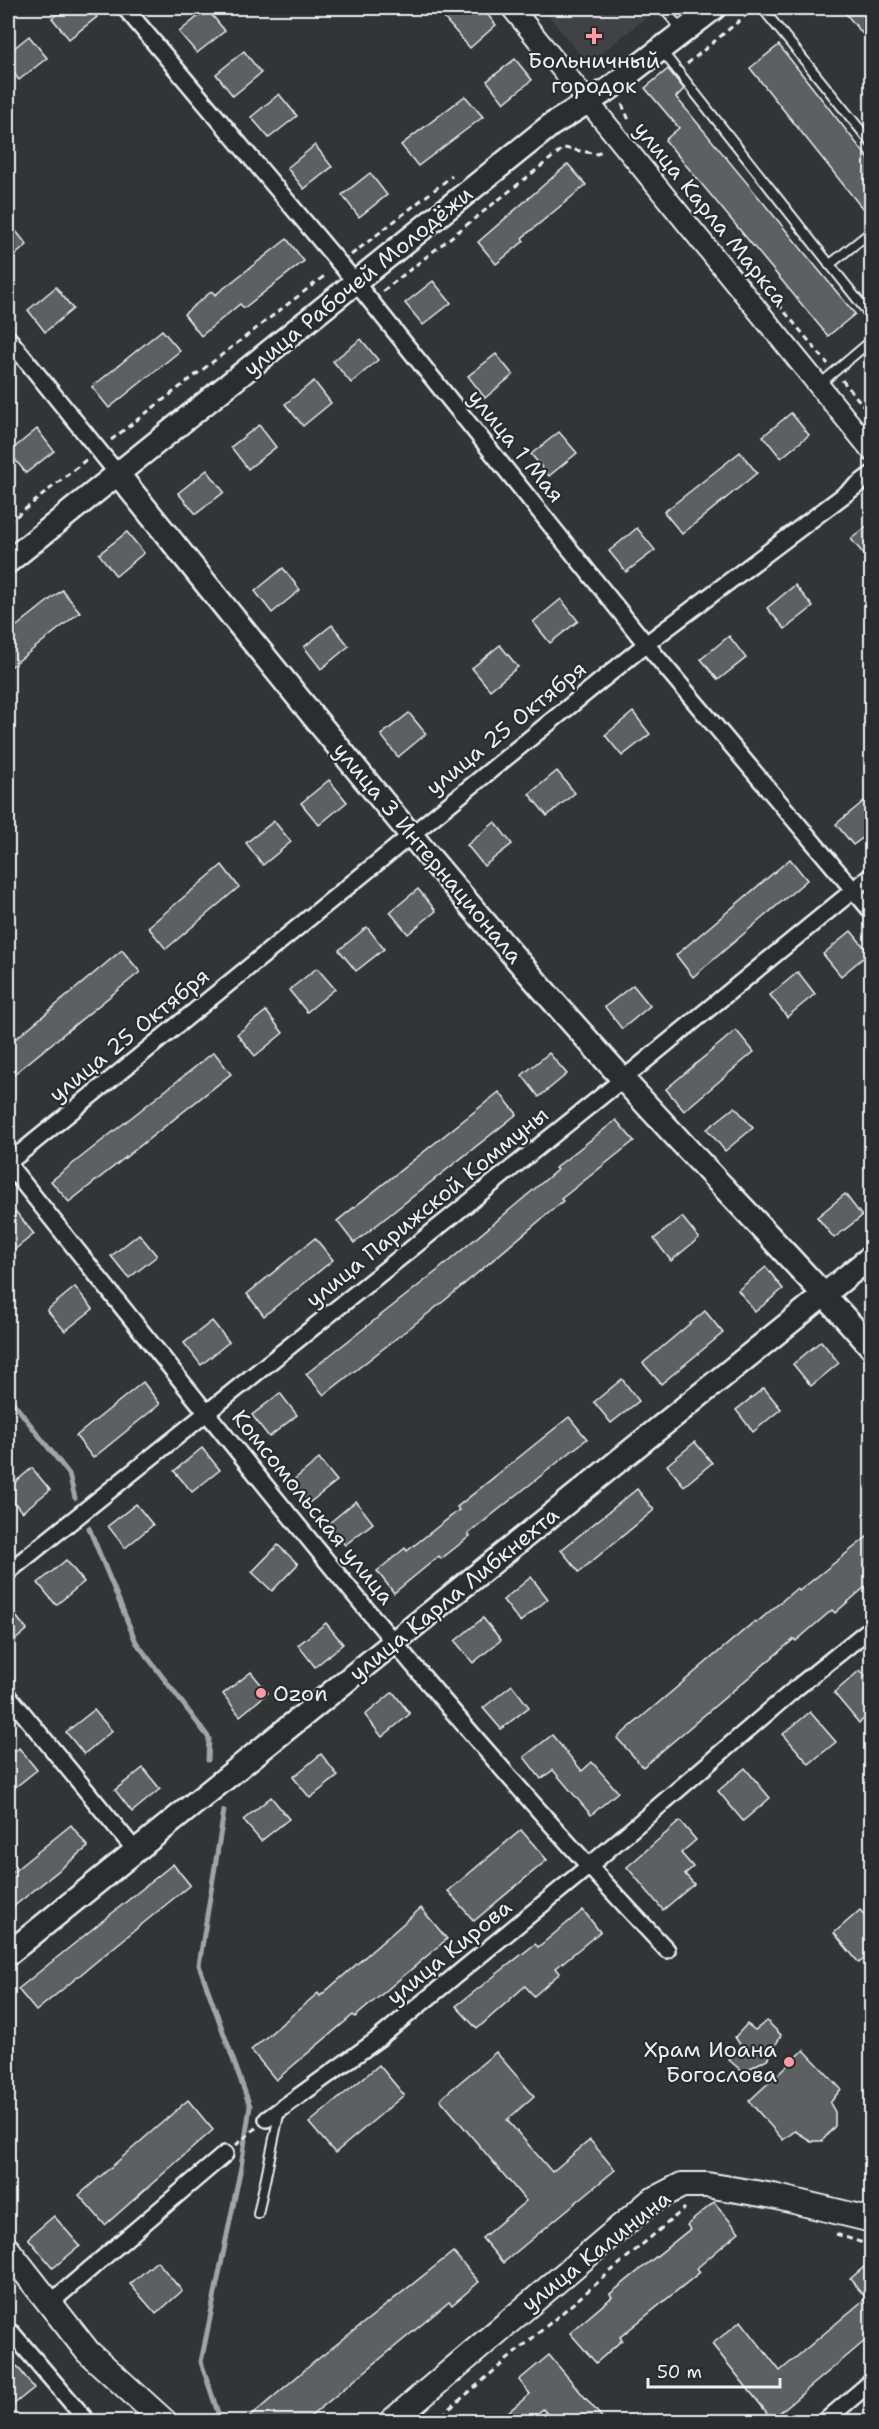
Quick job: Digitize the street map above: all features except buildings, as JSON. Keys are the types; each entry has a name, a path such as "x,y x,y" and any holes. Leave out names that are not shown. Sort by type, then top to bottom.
{"main road":[{"name":"улица Рабочей Молодёжи","path":"8,562 551,125 609,89 714,8"},
{"name":"улица 3 Интернационала","path":"117,473 409,836 623,1079 872,1347"},
{"name":"улица Карла Либкнехта","path":"8,1954 872,1256"},
{"name":"улица Калинина","path":"391,2421 651,2201 682,2185 706,2185 773,2196 872,2220"},
{"path":"8,2250 88,2352 165,2421"}],"street":[{"name":"улица 1 Мая","path":"125,8 356,283 646,644 872,912"},
{"name":"улица Карла Маркса","path":"512,8 872,451"},
{"name":"улица 3 Интернационала","path":"8,338 117,473"},
{"name":"улица 25 Октября","path":"8,1163 646,644 872,474"},
{"name":"улица Парижской Коммуны","path":"8,1572 623,1079 872,875"},
{"name":"Комсомольская улица","path":"8,1163 206,1412 395,1642 588,1867 667,1950"},
{"name":"улица Кирова","path":"267,2119 378,2039 588,1867 795,1689 872,1627"},
{"path":"8,1695 135,1850"},
{"path":"49,2304 225,2154"},
{"path":"10,2335 88,2421"},
{"path":"824,2421 872,2381"}],"lane":[{"path":"663,8 683,31"},
{"path":"762,8 872,144"},
{"path":"661,50 872,318"},
{"path":"829,265 872,231"},
{"path":"819,385 872,340"},
{"path":"258,2214 281,2109"}],"path":[{"path":"678,71 755,8"},
{"path":"370,301 437,245 564,148 597,154 618,138 630,123 624,105 609,89"},
{"path":"8,523 459,172"},
{"path":"759,280 872,416"},
{"path":"225,2154 267,2119"},
{"path":"434,2421 686,2208"},
{"path":"833,2233 866,2244 872,2250"}],"shaded area":[{"name":"Больничный городок","path":"542,8 658,8 588,64"}],"waterway":[{"path":"8,1396 69,1474 75,1498"},
{"path":"89,1528 136,1642 209,1738 208,1760"},
{"path":"221,2422 201,2362 241,2167 250,2106 199,1965 224,1811"}],"place":[{"name":"Больничный городок","path":"594,36"},
{"name":"Ozon","path":"261,1693"},
{"name":"Храм Иоана Богослова","path":"789,2062"}]}
